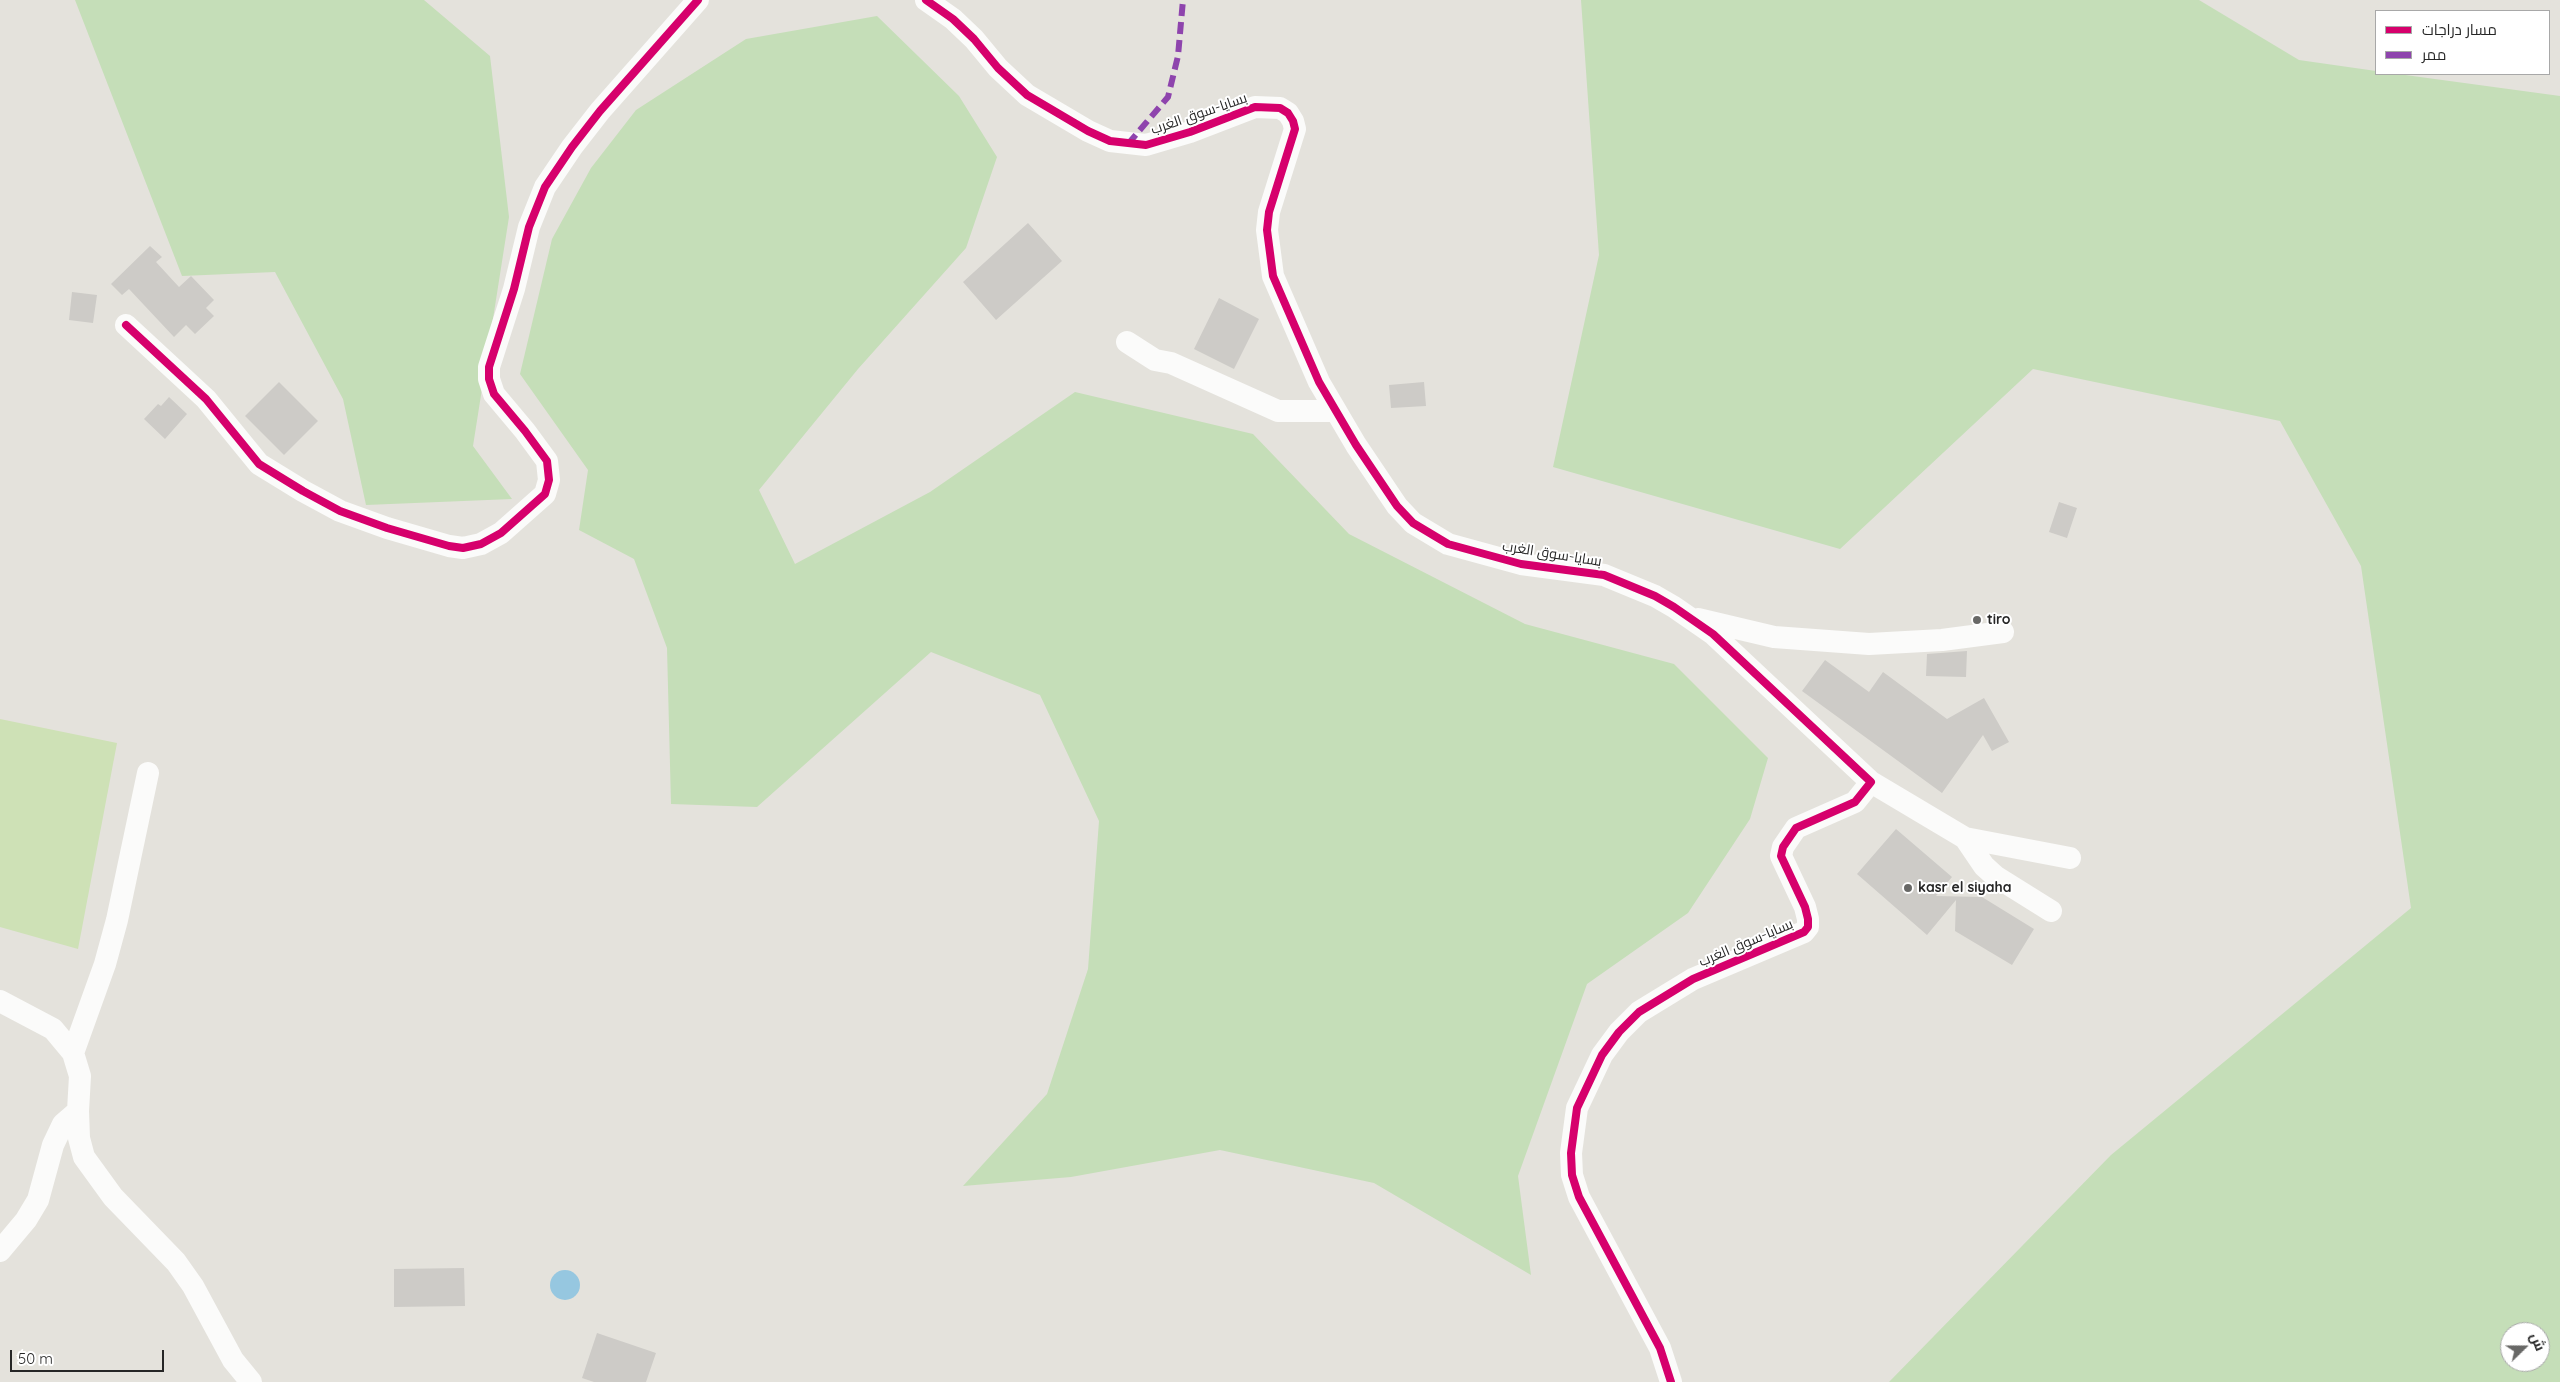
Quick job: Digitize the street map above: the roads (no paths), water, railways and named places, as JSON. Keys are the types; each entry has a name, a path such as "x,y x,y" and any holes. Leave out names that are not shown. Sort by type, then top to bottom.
{"street":[{"path":"126,325 201,407 259,464 340,510 388,528 463,548 482,544 501,533 545,494 549,480 547,462 525,431 494,394 489,379 489,366 514,288 529,227 544,187 600,111 698,0"},
{"name":"بسايا-سوق الغرب","path":"926,0 953,19 974,39 998,68 1027,95 1088,131 1110,141 1146,145 1256,107 1280,108 1288,113 1295,129 1269,212 1269,251 1273,276 1283,303 1319,382 1336,412 1388,493 1414,523 1448,544 1512,562 1604,575 1655,596 1692,618 1726,647 1872,782 1855,802 1796,828 1782,847 1781,856 1805,906 1808,927 1804,932 1693,979 1639,1012 1619,1032 1602,1055 1577,1108 1571,1154 1572,1175 1579,1198 1660,1348 1671,1382"},
{"path":"1127,342 1155,360 1172,363 1278,411 1336,412"},
{"path":"1692,618 1774,637 1869,644 1942,640 2004,632"},
{"path":"73,1053 105,964 117,920 148,773"},
{"path":"1872,782 1965,838 2070,858"},
{"path":"1965,838 1984,866 1994,876 2051,911"},
{"path":"0,1001 53,1029 73,1053 80,1076 78,1111 80,1138 84,1157 113,1197 176,1262 193,1286 233,1360 251,1382"},
{"path":"0,1251 26,1220 38,1200 53,1145 64,1124 78,1111"}],"water":[{"path":"565,1270 576,1274 580,1285 576,1296 565,1300 554,1296 550,1285 554,1274"}],"place":[{"name":"tiro","path":"1977,620"},
{"name":"kasr el siyaha","path":"1908,888"}]}
